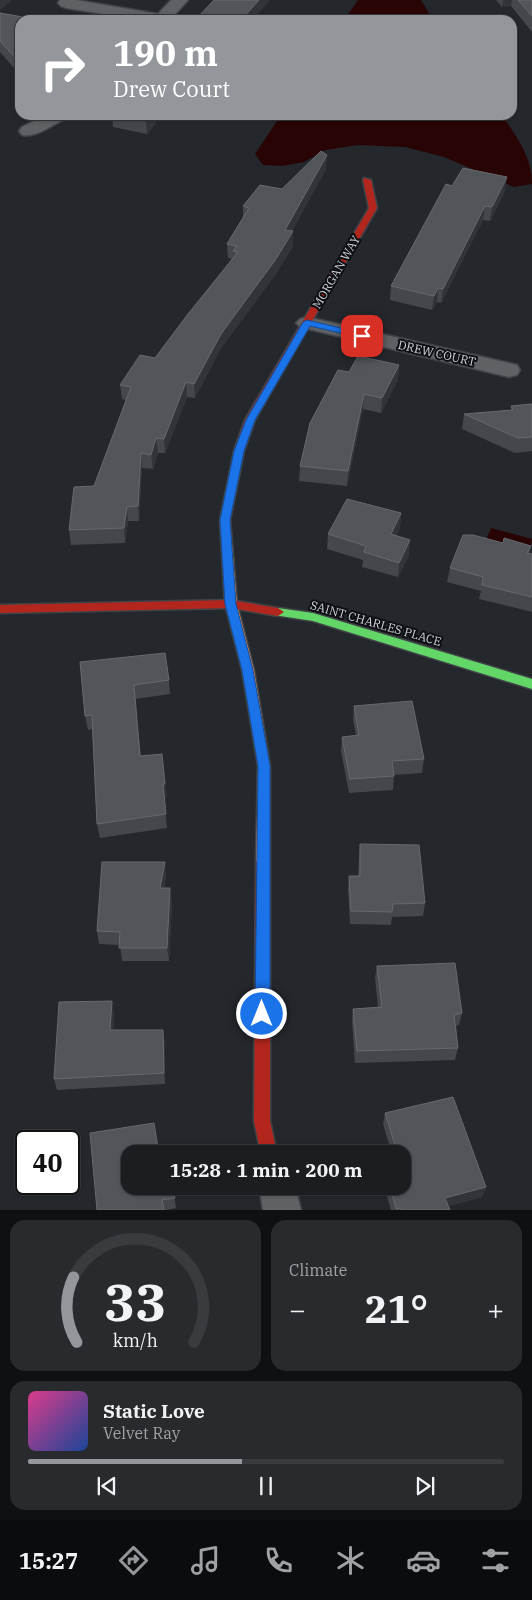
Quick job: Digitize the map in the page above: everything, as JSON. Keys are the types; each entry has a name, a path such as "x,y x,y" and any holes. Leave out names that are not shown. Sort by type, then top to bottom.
{"street":[{"path":"166,15 180,0"},
{"path":"66,3 133,15"},
{"path":"28,131 49,120"},
{"name":"MORGAN WAY","path":"267,1145 262,1121 264,766 248,670 230,604 225,520 239,451 250,420 373,208 366,180"},
{"name":"DREW COURT","path":"307,322 509,370"},
{"name":"SAINT CHARLES PLACE","path":"0,609 230,604 313,617 532,684"},
{"path":"279,1195 282,1210"}],"shaded area":[{"path":"358,0 421,0 430,15 348,15"},
{"path":"278,120 505,120 526,156 532,184 514,187 444,157 405,147 358,145 325,150 304,162 283,166 263,165 255,154"},
{"path":"491,528 532,539 529,555 485,543"}],"building":[{"path":"214,0 259,0 246,15 200,15"},
{"path":"518,0 532,0 532,16"},
{"path":"0,13 15,16 15,58 0,41"},
{"path":"321,151 327,155 285,230 293,231 276,259 221,334 194,384 186,382 164,439 156,438 151,455 141,453 138,506 127,507 124,528 69,530 74,487 94,486 131,387 120,385 140,355 155,358 238,252 233,251 237,246 227,244 249,208 243,206 260,185 282,189"},
{"path":"463,168 507,177 492,207 485,206 443,289 438,288 434,296 391,286 446,184 452,186"},
{"path":"358,356 399,365 382,398 364,394 348,471 300,466 310,423 338,370 349,372"},
{"path":"532,404 532,437 518,438 464,414 513,410 511,406"},
{"path":"347,499 401,513 391,534 410,540 399,563 364,552 366,546 328,534"},
{"path":"463,535 473,535 503,543 504,538 531,546 527,553 532,554 532,597 482,585 483,577 450,568"},
{"path":"165,653 169,680 134,685 140,756 162,754 166,814 97,824 92,715 85,716 80,662"},
{"path":"412,701 424,759 392,761 394,776 350,779 342,737 359,735 354,706"},
{"path":"360,844 419,845 425,903 393,904 392,912 351,911 349,876 360,876"},
{"path":"102,862 165,862 160,888 170,888 167,948 119,948 120,932 97,931"},
{"path":"455,963 462,1013 454,1015 458,1048 357,1051 353,1009 382,1007 377,966"},
{"path":"112,1001 110,1030 163,1030 164,1073 54,1079 59,1002"},
{"path":"453,1097 486,1187 445,1198 450,1210 396,1209 392,1195 411,1195 411,1145 395,1145 385,1113"},
{"path":"154,1123 158,1145 121,1145 121,1195 174,1195 175,1198 162,1200 164,1210 97,1210 90,1133"}],"traffic: fast":[{"path":"278,612 313,617 532,684"}],"traffic: slow":[{"path":"235,471 225,520 231,604 248,670 264,766 263,863"}],"traffic: jam":[{"path":"235,471 239,451 250,420 373,208 367,180"},
{"path":"0,609 231,604 278,612"},
{"path":"263,863 262,1121 267,1145"}],"route":[{"path":"262,1014 264,766 248,670 230,604 225,520 239,451 250,420 307,322 362,336"}]}
